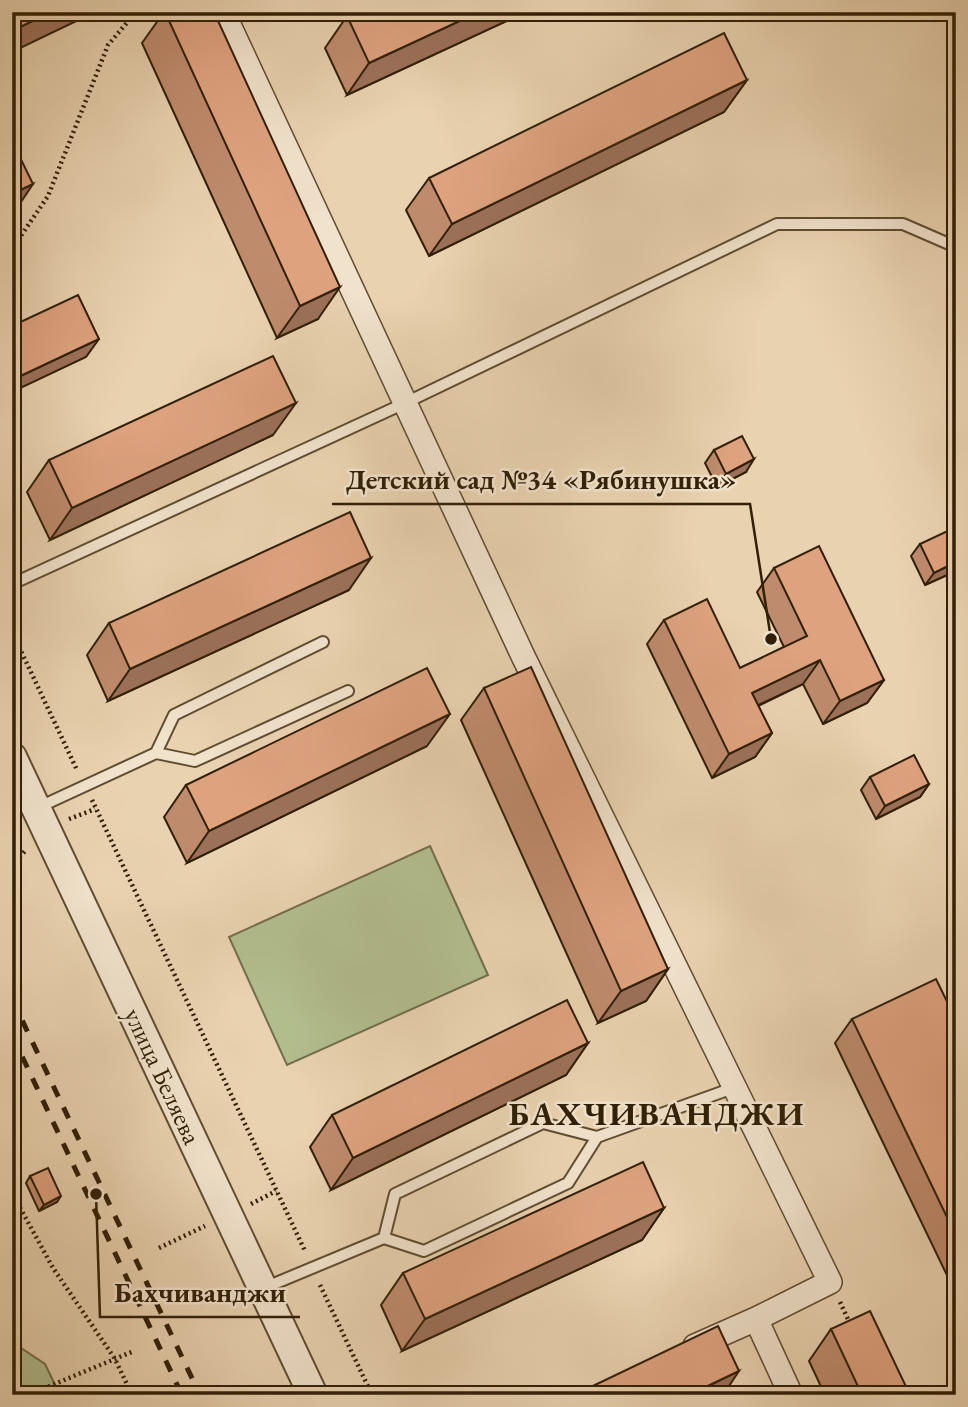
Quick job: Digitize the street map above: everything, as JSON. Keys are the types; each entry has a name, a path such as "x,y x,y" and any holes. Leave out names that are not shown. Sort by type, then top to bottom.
{"street":[{"path":"223,12 403,404 733,1088 830,1282 756,1319 669,1357"},
{"name":"улица Беляева","path":"12,757 313,1395"},
{"path":"756,1319 792,1395"}],"lane":[{"path":"12,584 403,404 777,224 903,224 956,247"},
{"path":"156,753 174,715 323,642"},
{"path":"37,808 156,753 195,761 348,691"},
{"path":"384,1238 396,1194 543,1123 597,1137 733,1088"},
{"path":"263,1288 384,1238 424,1251 568,1183 597,1137"}],"path":[{"path":"12,249 48,197 108,45 136,12"},
{"path":"12,632 372,1395"},
{"path":"12,1193 53,1268 115,1359 132,1395"},
{"path":"159,1248 178,1239"},
{"path":"830,1282 854,1332"},
{"path":"28,1395 134,1351"}],"green space":[{"path":"430,846 488,975 287,1065 229,937"},
{"path":"12,1342 45,1364 60,1395 12,1395"}],"building":[{"path":"12,12 51,12 12,31"},
{"path":"165,12 214,12 340,287 300,306"},
{"path":"354,12 479,12 369,63 347,16"},
{"path":"724,33 747,80 452,224 429,178"},
{"path":"12,141 33,184 12,194"},
{"path":"78,295 99,339 12,380 12,326"},
{"path":"273,356 296,403 72,508 49,460"},
{"path":"742,436 754,459 726,474 714,450"},
{"path":"350,512 371,558 130,669 109,623"},
{"path":"956,527 956,562 934,573 920,544"},
{"path":"819,546 884,680 840,701 820,660 752,693 772,733 729,754 664,620 707,599 740,668 807,636 774,568"},
{"path":"531,667 668,969 621,991 484,688"},
{"path":"427,668 450,714 209,831 186,785"},
{"path":"914,755 929,784 885,806 870,777"},
{"path":"936,979 956,1020 956,1236 852,1019"},
{"path":"567,1000 588,1043 353,1158 332,1115"},
{"path":"643,1162 664,1208 425,1319 403,1273"},
{"path":"48,1168 61,1196 44,1205 30,1176"},
{"path":"870,1311 910,1395 862,1395 831,1329"},
{"path":"718,1326 739,1371 689,1395 574,1395"}],"railway":[{"path":"12,999 200,1395"},
{"path":"12,1035 182,1395"}],"place":[{"name":"Детский сад №34 «Рябинушка»","path":"771,639"},
{"name":"Бахчиванджи","path":"96,1194"}],"district":[{"name":"БАХЧИВАНДЖИ","path":"657,1113"}]}
